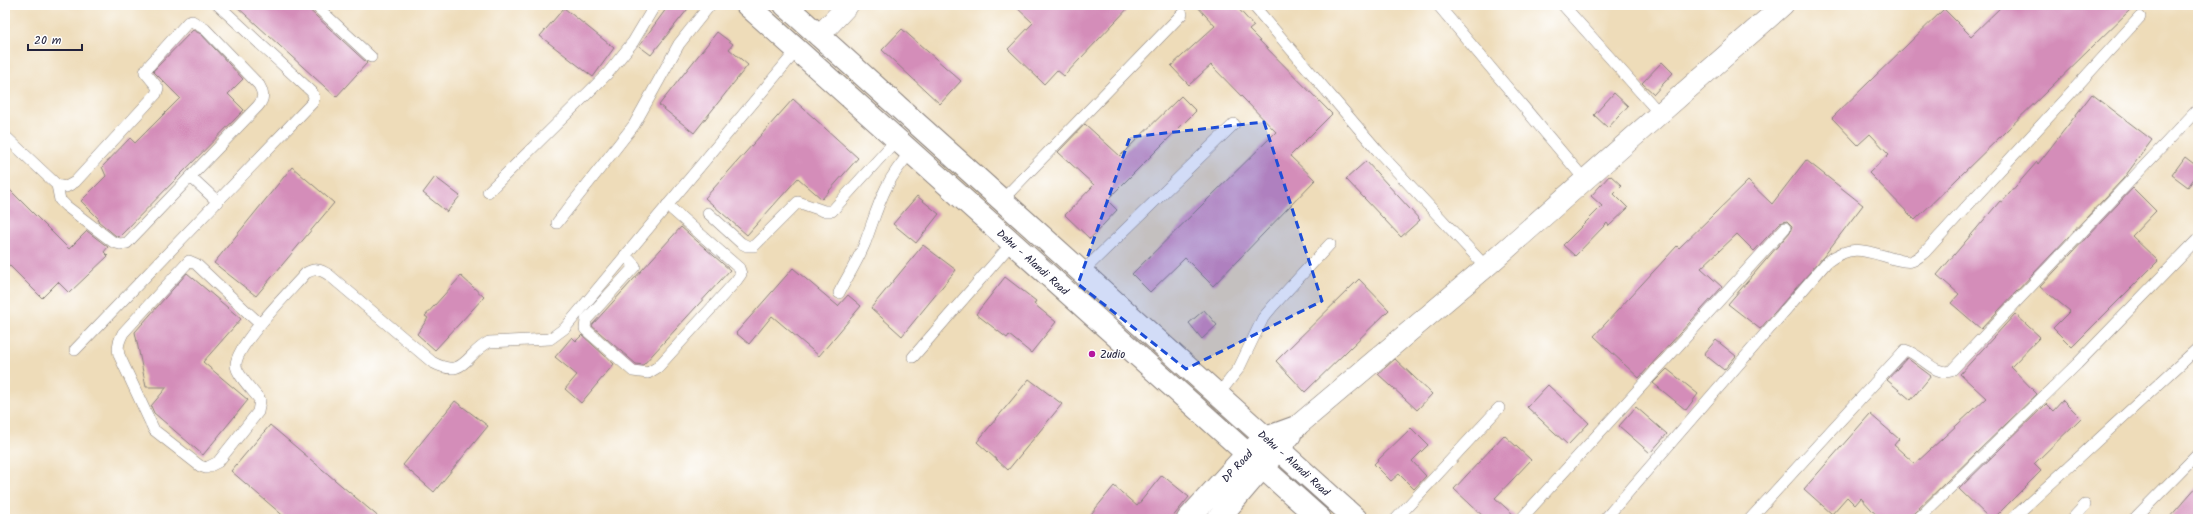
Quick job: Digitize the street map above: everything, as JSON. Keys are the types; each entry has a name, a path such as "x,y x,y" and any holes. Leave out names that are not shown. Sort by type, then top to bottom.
{"main road":[{"name":"Dehu - Alandi Road","path":"747,5 1320,519"},
{"name":"Dehu - Alandi Road","path":"786,5 1356,519"},
{"name":"DP Road","path":"1188,519 1255,461 1272,444 1296,427"},
{"name":"DP Road","path":"1218,519 1255,461"}],"street":[{"path":"819,36 848,5"},
{"path":"1296,427 1486,267 1783,5"}],"lane":[{"path":"75,350 310,106 314,97 312,92 218,5"},
{"path":"315,5 371,58"},
{"path":"488,192 608,73 633,42 655,5"},
{"path":"557,223 634,125 679,44 710,5"},
{"path":"1253,5 1378,151 1486,267"},
{"path":"1438,5 1585,180"},
{"path":"1563,5 1660,114"},
{"path":"1002,200 1182,14"},
{"path":"1605,519 1827,262 1839,253 1851,250 1863,250 1902,261 1911,261 1925,252 2140,17"},
{"path":"5,136 57,185 66,187 75,182 156,94 158,88 147,77 145,72 188,22 192,20 204,29 259,86 263,93 262,100 258,106 127,243 120,244 101,234 66,206 60,200 57,185"},
{"path":"260,324 196,264 189,261 123,333 119,340 119,355 148,421 160,436 200,466 206,468 218,462 258,412 260,400 236,367 236,359 260,324 306,273 313,269 321,270 432,362 451,370 466,363 482,345 489,342 550,339 559,334 797,50"},
{"path":"1750,519 1905,350 1913,352 1937,370 1944,373 1951,371 2198,109"},
{"path":"1082,272 1234,124"},
{"path":"708,213 741,243 747,246 754,246 798,202 824,211 832,211 904,146"},
{"path":"839,292 864,244 885,186 897,168 904,146"},
{"path":"191,177 218,202"},
{"path":"625,255 635,266 586,320 585,329 633,371 648,373 664,361 736,281 740,274 739,268 667,205"},
{"path":"1520,519 1785,228"},
{"path":"1918,519 2077,364 2198,239"},
{"path":"913,357 1012,243"},
{"path":"1218,395 1239,368 1263,318 1330,244"},
{"path":"2012,519 2198,348"},
{"path":"1396,519 1500,408"},
{"path":"2134,519 2198,454"},
{"path":"2072,519 2085,506"}],"highlighted area":[{"path":"1264,122 1322,301 1186,369 1078,284 1130,137"}],"building":[{"path":"235,5 304,5 367,63 336,97"},
{"path":"669,5 691,5 651,55 639,46"},
{"path":"1014,5 1131,5 1064,76 1057,70 1044,84 1008,49 1033,23"},
{"path":"1196,5 1235,5 1254,26 1249,30 1332,114 1290,156 1315,180 1213,286 1185,258 1150,292 1132,274 1276,132 1211,65 1189,85 1171,66 1215,26"},
{"path":"2003,5 2135,5 1915,220 1869,173 1889,154 1870,134 1858,145 1832,118 1944,9 1971,36"},
{"path":"564,8 614,48 593,77 540,36"},
{"path":"902,29 961,81 940,104 882,50"},
{"path":"193,30 201,34 243,79 228,94 244,110 119,237 116,236 98,221 99,219 81,201 106,176 102,167 130,138 135,143 180,98 153,71"},
{"path":"717,32 733,44 729,49 748,65 694,133 659,105"},
{"path":"1662,62 1673,73 1654,94 1642,83"},
{"path":"1614,93 1628,106 1608,128 1594,115"},
{"path":"2092,94 2152,140 2123,179 1981,329 1951,303 1959,294 1937,275 2000,201 2002,202 2037,162 2038,164"},
{"path":"1181,96 1196,111 1107,200 1117,210 1090,239 1065,215 1094,185 1058,152 1085,124 1120,156"},
{"path":"793,99 858,158 822,199 798,178 747,235 705,198"},
{"path":"2185,157 2198,167 2198,173 2188,187 2172,175"},
{"path":"1806,160 1863,205 1824,256 1760,329 1728,304 1790,232 1792,226 1787,221 1780,223 1754,251 1737,234 1701,268 1722,287 1639,378 1594,336 1677,246 1679,248 1748,181 1772,204"},
{"path":"1366,161 1420,220 1401,237 1346,179"},
{"path":"292,167 334,203 256,296 214,263"},
{"path":"1610,175 1622,186 1614,194 1628,208 1609,226 1607,223 1575,256 1563,245 1602,206 1591,196"},
{"path":"435,177 460,196 447,212 423,193"},
{"path":"5,185 69,249 87,231 108,247 104,252 108,256 69,293 58,282 42,298 5,261"},
{"path":"2133,188 2156,211 2132,236 2158,261 2072,347 2053,328 2070,311 2040,287"},
{"path":"917,196 939,214 916,243 893,224"},
{"path":"681,227 730,270 643,365 636,364 592,326"},
{"path":"923,245 956,270 902,336 871,308"},
{"path":"793,268 838,306 848,295 861,306 819,356 772,316 749,344 736,333"},
{"path":"187,273 241,319 203,362 248,400 203,455 154,413 151,406 167,387 146,387 135,332"},
{"path":"461,276 484,297 435,350 417,334 428,318 425,316"},
{"path":"1005,277 1036,301 1034,304 1056,322 1031,353 1009,335 1007,338 976,314"},
{"path":"1359,279 1389,310 1305,392 1276,361"},
{"path":"1204,310 1217,325 1202,339 1189,323"},
{"path":"2015,314 2040,337 2011,367 2037,394 1913,514 1910,519 1880,519 1861,498 1855,505 1847,497 1832,514 1804,489 1870,414 1899,439 1894,445 1915,464 1986,398 1960,374"},
{"path":"582,335 614,364 581,403 565,389 577,375 555,357 572,337 576,341"},
{"path":"1716,340 1736,356 1724,370 1704,354"},
{"path":"1907,358 1931,376 1911,400 1887,380"},
{"path":"1395,359 1432,394 1417,410 1378,374"},
{"path":"1667,369 1698,394 1686,410 1653,383"},
{"path":"1029,379 1062,404 1008,470 977,442"},
{"path":"1548,385 1589,423 1568,445 1527,407"},
{"path":"2063,400 2081,418 2034,464 2041,471 1993,519 1990,519 1959,489 2046,404 2053,411"},
{"path":"455,401 488,426 434,492 403,465"},
{"path":"1636,407 1667,434 1650,453 1619,426"},
{"path":"270,425 381,519 287,519 231,471"},
{"path":"1411,428 1428,445 1412,461 1426,476 1414,489 1399,474 1391,481 1374,464"},
{"path":"1504,435 1531,460 1495,498 1515,516 1514,519 1486,519 1454,489"},
{"path":"1162,475 1189,497 1171,519 1087,519 1114,486 1137,506"},
{"path":"2198,485 2198,519 2168,519"}],"place":[{"name":"Zudio","path":"1092,354"}]}
